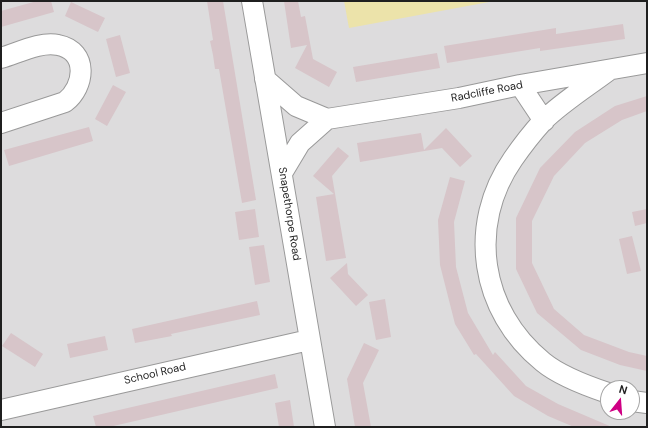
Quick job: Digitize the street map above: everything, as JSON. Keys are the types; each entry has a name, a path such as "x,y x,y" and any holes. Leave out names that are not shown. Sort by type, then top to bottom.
{"street":[{"name":"Snapethorpe Road","path":"252,1 325,427"},
{"path":"1,58 43,46 58,45 67,48 77,56 82,67 78,86 73,95 65,102 1,123"},
{"name":"Radcliffe Road","path":"327,119 459,98 520,85 608,71 647,63"},
{"path":"600,390 583,385 544,363 518,338 499,306 487,269 484,236 492,200 512,159 544,121 608,71"},
{"path":"265,79 296,106 327,119 300,143 282,174"},
{"path":"520,85 544,121"},
{"name":"School Road","path":"1,410 309,340"}],"shaded area":[{"path":"1,1 647,1 647,427 1,427"},
{"path":"344,1 489,1 489,2 349,28"}],"building":[{"path":"37,1 51,1 54,12 1,27 1,11"},
{"path":"207,1 223,1 256,200 242,203 219,69 215,69 210,41 213,40"},
{"path":"284,1 298,1 301,17 305,16 313,59 337,72 329,87 295,68 307,45 291,48"},
{"path":"71,2 105,18 98,32 65,16"},
{"path":"623,24 625,39 540,51 540,48 447,63 444,46 556,28 556,34"},
{"path":"120,35 130,73 116,77 106,39"},
{"path":"437,53 440,68 356,82 353,67"},
{"path":"113,85 126,92 107,126 95,119"},
{"path":"647,96 647,111 622,120 585,143 554,176 532,221 532,263 554,309 584,335 629,352 647,356 647,371 620,365 581,350 537,313 516,269 516,218 540,168 575,132 615,106"},
{"path":"89,127 93,141 9,166 4,150"},
{"path":"446,128 472,156 460,167 442,148 360,162 357,143 421,133 424,150"},
{"path":"338,147 349,156 332,176 346,258 326,261 316,197 334,194 313,176"},
{"path":"450,177 465,181 454,222 456,267 468,313 493,355 495,352 526,386 558,404 612,427 574,427 548,416 514,396 476,354 474,355 455,324 440,265 438,220"},
{"path":"255,209 259,237 239,240 235,212"},
{"path":"647,209 647,223 635,226 632,212"},
{"path":"632,236 641,271 627,274 619,239"},
{"path":"264,245 270,282 255,285 249,247"},
{"path":"347,263 348,274 368,295 356,306 330,278"},
{"path":"385,299 391,337 376,340 369,302"},
{"path":"257,301 260,315 171,334 172,336 135,343 132,329"},
{"path":"11,333 43,354 35,367 2,346"},
{"path":"105,336 108,350 70,358 67,344"},
{"path":"364,343 379,350 363,383 371,427 355,427 347,379"},
{"path":"275,374 278,388 109,427 96,427 93,416"},
{"path":"290,400 294,427 279,427 275,403"}]}
